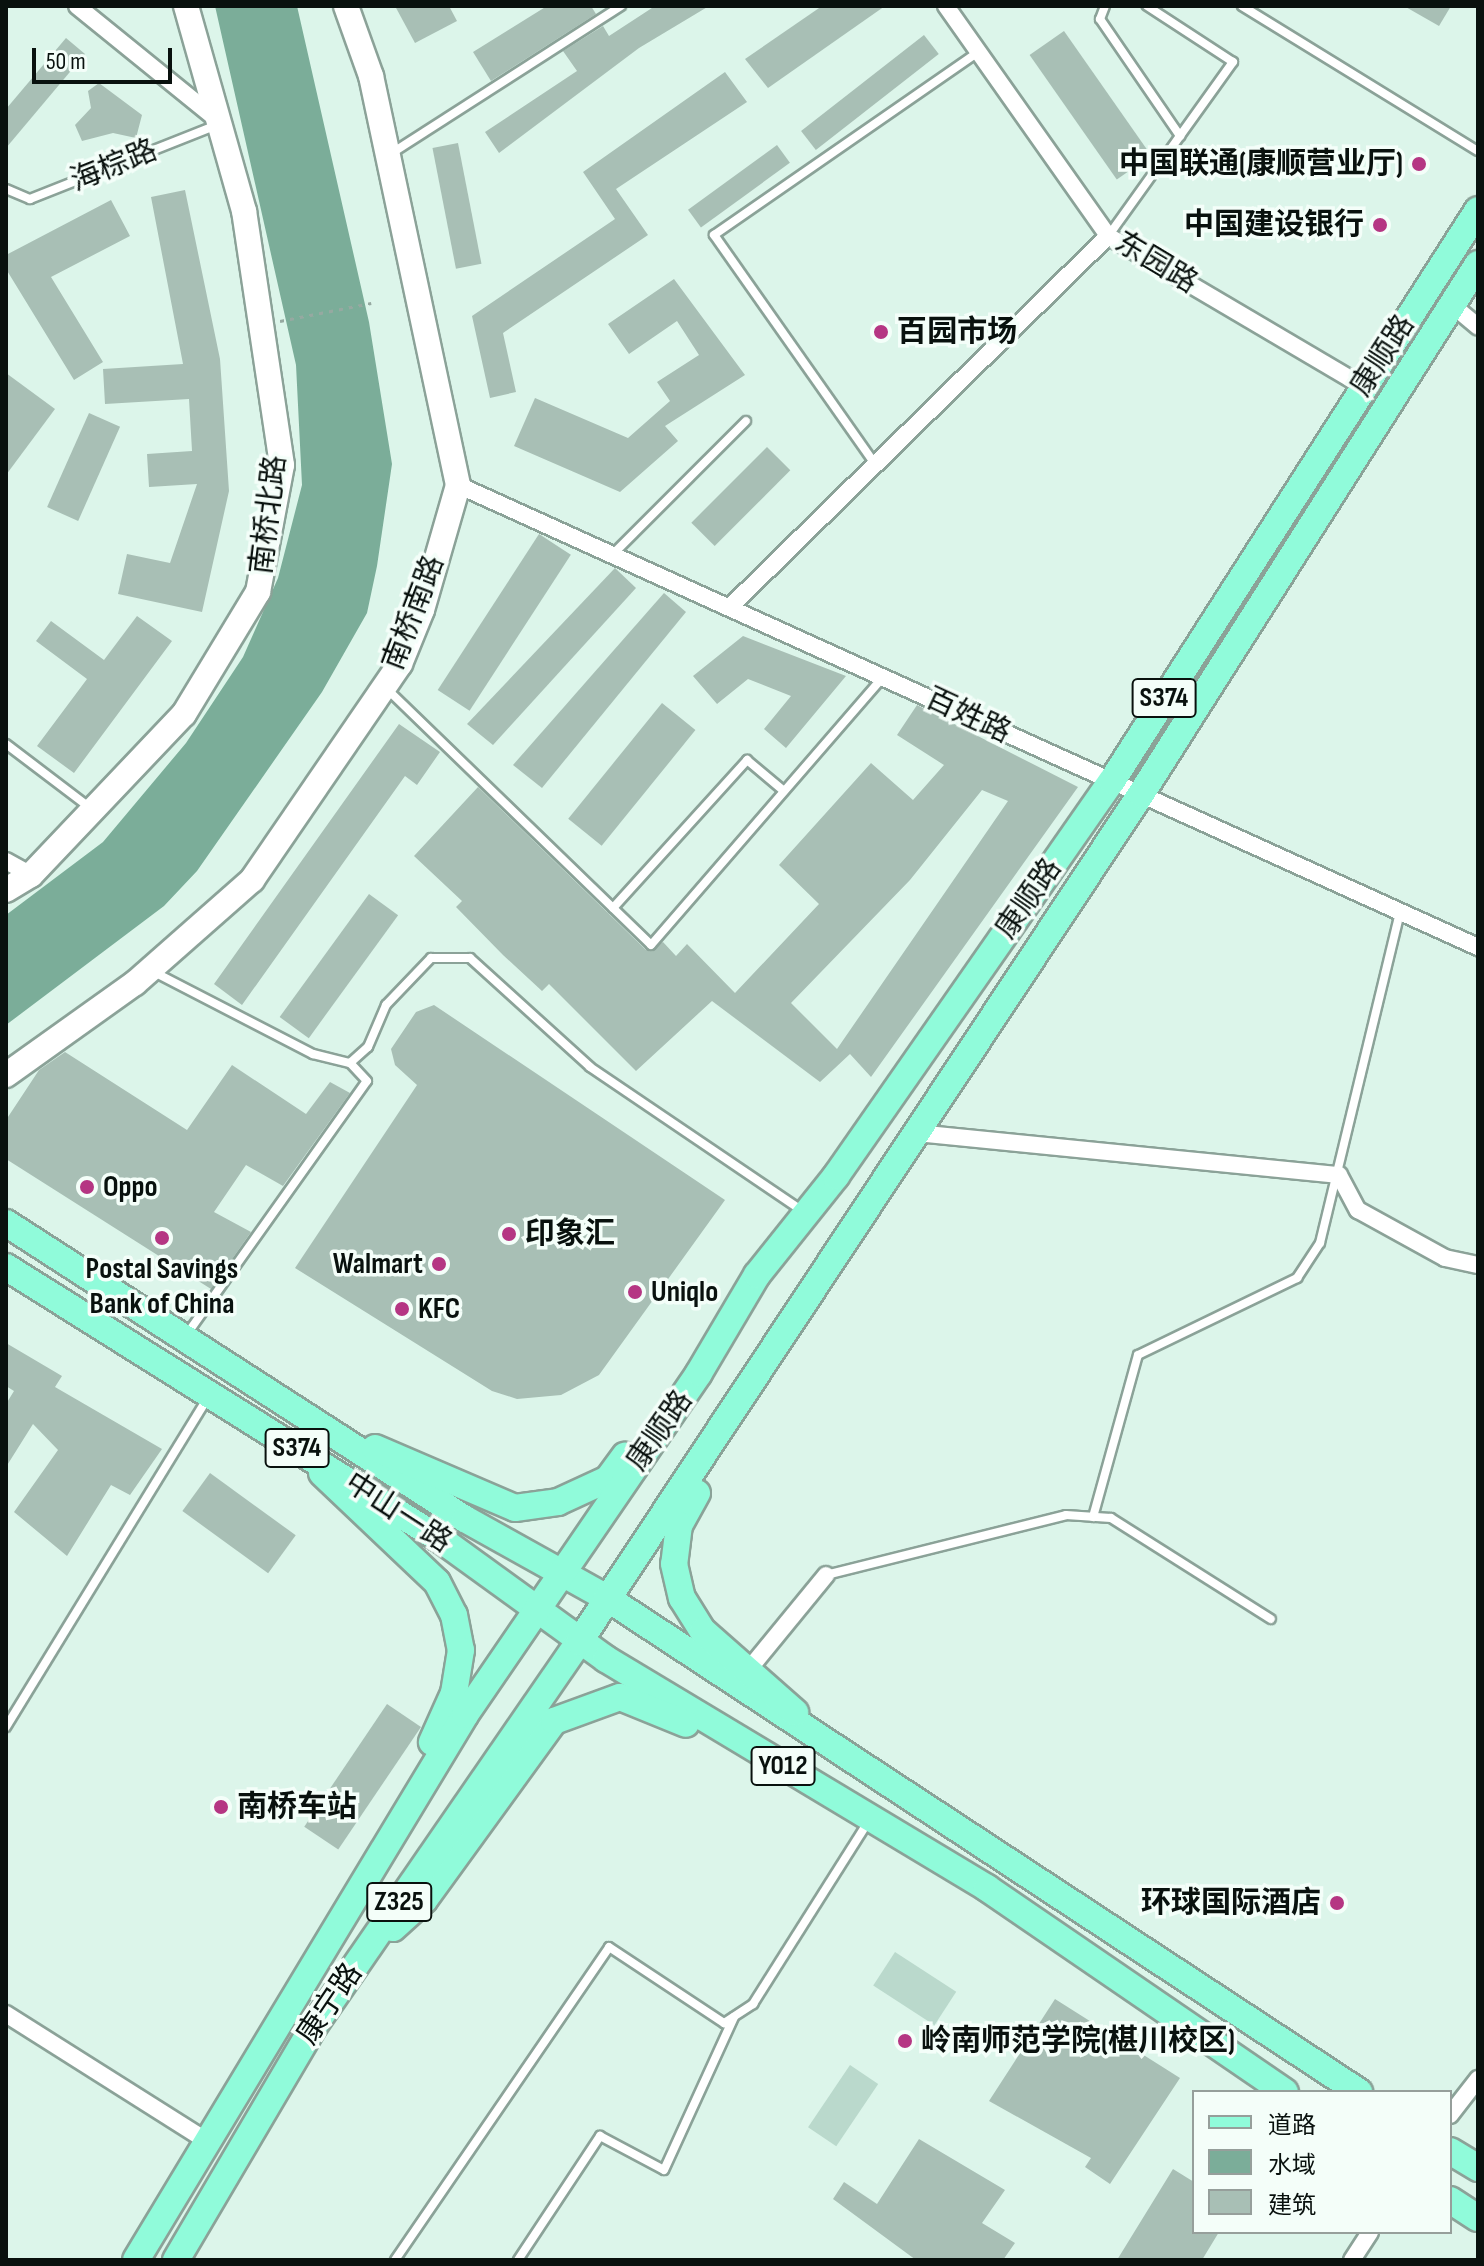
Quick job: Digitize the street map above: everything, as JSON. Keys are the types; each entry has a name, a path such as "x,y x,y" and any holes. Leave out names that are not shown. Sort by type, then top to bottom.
{"main road":[{"name":"康顺路","path":"561,1574 699,1373 757,1275 806,1213 1112,781 1478,210"},
{"name":"康顺路","path":"607,1598 1141,794 1478,264"},
{"path":"6,1223 326,1429 515,1508 558,1502 608,1479 757,1275"},
{"name":"中山一路","path":"6,1267 307,1454 579,1642"},
{"path":"742,1398 679,1525 674,1564 682,1598 703,1631 750,1668 821,1742 1356,2090"},
{"name":"中山一路","path":"326,1429 561,1574 607,1598 821,1742"},
{"path":"307,1454 346,1502 437,1582 461,1650 443,1717 354,1872 332,1932"},
{"name":"康宁路","path":"136,2260 430,1768 561,1574"},
{"name":"康宁路","path":"176,2260 225,2167 361,1957 607,1598"},
{"name":"Y012","path":"579,1642 987,1888 1282,2090"},
{"path":"361,1957 424,1900 529,1749 554,1721 585,1705 620,1697 789,1769"},
{"path":"1452,2152 1478,2168"},
{"path":"1452,2201 1478,2218"}],"street":[{"path":"77,6 222,123"},
{"name":"南桥北路","path":"6,890 31,875 184,714 258,592 282,465 244,211 222,123 186,6"},
{"name":"南桥南路","path":"6,1075 150,970 252,880 384,687 422,610 458,485 388,155 346,6"},
{"name":"东园路","path":"946,6 1108,236 1363,386"},
{"path":"730,607 1108,236"},
{"path":"1451,304 1478,327"},
{"name":"百姓路","path":"458,485 1478,947"},
{"path":"6,861 31,875"},
{"path":"917,1133 1339,1175 1358,1210 1445,1258 1478,1265"},
{"path":"750,1668 826,1575"},
{"path":"6,2014 205,2140"},
{"path":"1452,2112 1478,2079"},
{"path":"1352,2260 1369,2234"}],"lane":[{"path":"388,155 621,6"},
{"path":"1105,6 1100,19 1180,136"},
{"path":"1108,236 1233,62 1147,6"},
{"path":"1242,6 1478,151"},
{"path":"876,464 714,235 978,52"},
{"name":"海棕路","path":"6,189 30,199 222,123"},
{"path":"613,554 746,421"},
{"path":"384,687 651,945 883,677"},
{"path":"6,744 93,810"},
{"path":"613,908 747,760 784,791"},
{"path":"1093,1517 1138,1355 1297,1278 1320,1243 1339,1175 1400,912"},
{"path":"350,1063 368,1047 386,1005 431,958 470,958 590,1067 806,1213"},
{"path":"150,970 313,1054 350,1063 367,1081 185,1338"},
{"path":"6,1727 211,1393"},
{"path":"826,1575 1066,1515 1111,1518 1271,1619"},
{"path":"395,2260 609,1947 724,2023 753,2004 871,1818"},
{"path":"518,2260 600,2136 664,2170 734,2017"}],"path":[{"path":"273,323 371,303"}],"shaded area":[{"path":"895,1952 956,1992 934,2025 873,1986"},
{"path":"850,2065 878,2084 836,2146 808,2127"}],"water":[{"path":"215,6 297,6 369,322 392,464 377,566 367,613 322,692 197,871 164,906 6,1025 6,915 103,842 186,743 243,657 278,578 302,485 296,365"}],"building":[{"path":"395,6 449,6 457,21 415,43"},
{"path":"547,6 591,6 596,14 491,81 473,52"},
{"path":"655,6 709,6 639,48 499,153 485,132 577,71 563,51 603,26 609,36"},
{"path":"822,6 885,6 768,88 745,59"},
{"path":"1404,6 1451,6 1439,26"},
{"path":"1064,31 1151,156 1117,180 1030,55"},
{"path":"924,35 939,54 816,150 801,131"},
{"path":"66,38 85,54 6,148 6,109"},
{"path":"725,72 747,102 616,189 648,235 503,333 516,392 490,398 472,316 615,219 583,172"},
{"path":"99,83 142,115 136,138 113,133 82,141 75,125 91,108 88,91"},
{"path":"458,143 481,264 456,269 432,148"},
{"path":"777,145 790,163 701,227 688,210"},
{"path":"185,190 220,359 229,491 202,612 118,594 127,554 170,563 197,484 149,487 147,454 192,451 189,399 105,404 103,369 183,364 151,197"},
{"path":"111,200 130,236 51,277 103,362 74,380 6,269 6,255"},
{"path":"674,279 745,375 665,426 678,441 620,492 514,446 535,398 628,438 670,401 657,382 699,355 677,321 629,354 608,324"},
{"path":"6,373 55,409 6,475"},
{"path":"89,413 120,427 78,521 47,507"},
{"path":"767,447 790,470 715,546 691,523"},
{"path":"539,534 571,555 470,711 438,690"},
{"path":"615,568 636,588 493,745 467,724"},
{"path":"664,593 686,612 542,788 513,765"},
{"path":"137,616 172,641 74,773 37,746 87,679 36,641 51,621 104,660"},
{"path":"743,636 846,676 786,748 764,729 791,696 748,679 717,704 693,676"},
{"path":"662,703 695,730 602,846 568,819"},
{"path":"917,705 1078,787 871,1077 850,1054 820,1082 712,1001 636,1071 549,984 542,991 503,955 456,907 462,901 414,856 478,787 646,950 663,942 676,956 687,944 735,993 819,904 779,865 871,763 913,800 944,765 897,735","holes":["982,790 1008,801 837,1049 791,1003 910,880"]},
{"path":"399,724 440,752 417,785 405,776 242,1005 214,984"},
{"path":"369,894 398,915 309,1038 280,1017"},
{"name":"印象汇","path":"434,1005 725,1200 599,1375 561,1395 517,1399 492,1391 295,1268 417,1085 395,1065 391,1049 416,1012"},
{"path":"65,1052 187,1130 232,1065 306,1114 330,1082 350,1093 283,1186 246,1165 214,1212 251,1232 211,1289 6,1159 6,1120 39,1070"},
{"path":"6,1343 62,1376 55,1387 162,1449 130,1495 111,1485 67,1556 14,1512 58,1450 33,1424 6,1467 6,1404 14,1391 6,1386"},
{"path":"210,1473 296,1535 268,1573 182,1511"},
{"path":"387,1704 421,1727 338,1850 304,1827"},
{"path":"1055,1999 1180,2078 1110,2184 1085,2167 1091,2158 989,2101"},
{"path":"919,2139 1005,2190 982,2223 1015,2243 1003,2260 916,2260 833,2199 844,2182 877,2204"},
{"path":"1173,2169 1192,2181 1192,2234 1218,2234 1202,2260 1117,2260"}],"place":[{"name":"中国联通(康顺营业厅)","path":"1419,164"},
{"name":"中国建设银行","path":"1380,225"},
{"name":"百园市场","path":"881,332"},
{"name":"Oppo","path":"87,1187"},
{"name":"印象汇","path":"509,1234"},
{"name":"Postal Savings Bank of China","path":"162,1238"},
{"name":"Walmart","path":"439,1264"},
{"name":"Uniqlo","path":"635,1292"},
{"name":"KFC","path":"402,1309"},
{"name":"南桥车站","path":"221,1807"},
{"name":"环球国际酒店","path":"1337,1903"},
{"name":"岭南师范学院(椹川校区)","path":"905,2041"}]}
